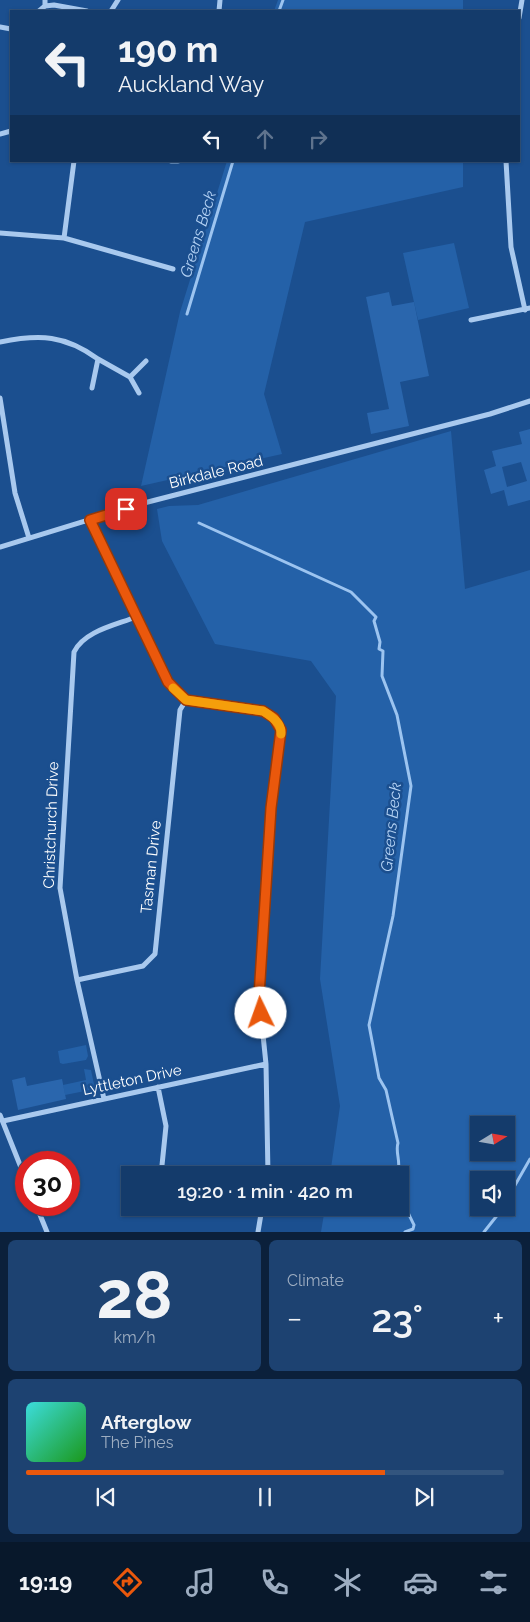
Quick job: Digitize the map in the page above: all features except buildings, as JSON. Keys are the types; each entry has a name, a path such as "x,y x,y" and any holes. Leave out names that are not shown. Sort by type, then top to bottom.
{"street":[{"path":"45,3 82,10"},
{"path":"0,134 10,130"},
{"path":"64,238 74,162"},
{"path":"471,320 527,309 510,247 506,162"},
{"path":"0,233 64,238 173,269"},
{"path":"0,342 23,338 64,340 81,347 98,360 130,377 139,393"},
{"path":"92,388 98,360"},
{"path":"130,377 146,361"},
{"path":"0,398 3,435 15,493 28,538"},
{"name":"Birkdale Road","path":"0,546 144,503 439,428 530,401"},
{"path":"90,520 168,682 186,700 263,711 274,718 281,730 271,808 259,996 266,1064 268,1166"},
{"name":"Christchurch Drive","path":"104,1099 77,980 60,888 74,652 77,645 87,636 136,617"},
{"name":"Tasman Drive","path":"77,980 143,966 155,954 180,710 186,700"},
{"name":"Lyttleton Drive","path":"3,1121 266,1064"},
{"path":"158,1087 166,1126 162,1166"},
{"path":"0,1115 15,1152"},
{"path":"40,1216 47,1232"},
{"path":"258,1232 261,1216"}],"shaded area":[{"path":"278,0 463,0 463,10 274,10"},
{"path":"227,162 463,162 463,187 305,222 264,394 282,454 141,486 180,312"},
{"path":"454,243 469,308 418,320 403,253"},
{"path":"451,431 465,589 530,570 530,1232 321,1232 324,1216 409,1216 409,1166 331,1166 340,1106 320,979 336,696 311,661 215,644 162,541 157,509 169,506 198,505"},
{"path":"86,1045 88,1056 86,1060 60,1063 58,1051"},
{"path":"84,1069 91,1070 95,1089 65,1095 63,1085 86,1080"}],"waterway":[{"name":"Greens Beck","path":"279,10 283,0"},
{"name":"Greens Beck","path":"187,314 233,162"},
{"name":"Greens Beck","path":"199,523 351,592 376,617 374,621 380,642 379,649 383,651 382,676 397,715 411,786 393,916 369,1025 379,1078 386,1090 398,1143 398,1172 403,1180 403,1198 414,1225 413,1229 405,1232"},
{"path":"515,1185 530,1159"},
{"path":"484,1232 497,1216"}],"slow traffic":[{"path":"173,688 186,700 263,711 274,718 281,730 281,734"}],"route":[{"path":"126,509 90,520 168,682 186,700 263,711 274,718 281,730 271,808 259,996 261,1013"}]}
